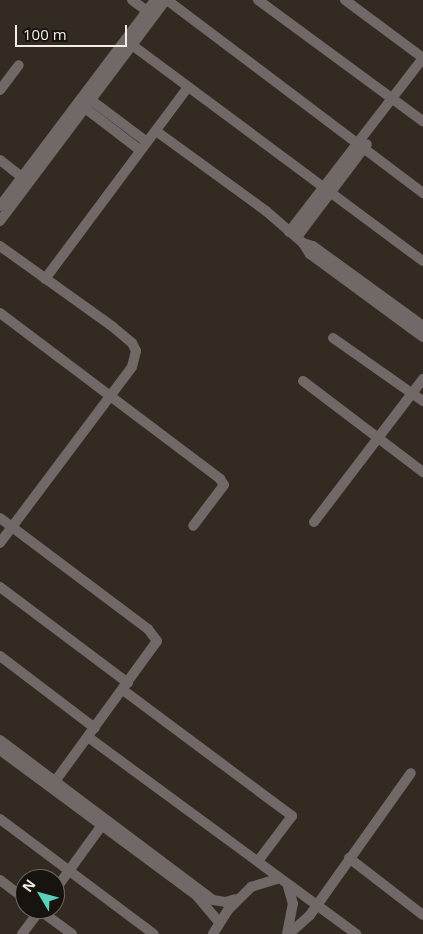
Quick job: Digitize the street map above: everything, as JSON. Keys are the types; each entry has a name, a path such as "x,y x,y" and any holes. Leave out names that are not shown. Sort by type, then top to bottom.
{"street":[{"path":"132,0 147,11"},
{"path":"0,206 156,0"},
{"path":"0,221 167,0 423,193"},
{"path":"258,0 423,121"},
{"path":"296,237 327,190 395,100 423,58 345,0"},
{"path":"132,46 423,261"},
{"path":"0,90 19,66"},
{"path":"395,100 423,68"},
{"path":"45,279 188,87"},
{"path":"88,104 144,146"},
{"path":"156,131 296,237 313,246 423,326"},
{"path":"0,160 22,177"},
{"path":"296,237 310,254 423,337"},
{"path":"0,246 132,343 136,351 132,367 0,543"},
{"path":"0,313 220,479 224,485 193,526"},
{"path":"333,338 423,401"},
{"path":"314,522 423,378"},
{"path":"303,381 423,472"},
{"path":"0,518 155,635 155,648 56,780"},
{"path":"0,587 292,816 258,861"},
{"path":"0,656 95,728"},
{"path":"88,737 258,861 278,879 317,904 356,934"},
{"path":"0,740 214,900 225,902 236,899"},
{"path":"0,750 197,896 219,922"},
{"path":"288,934 299,928 411,773"},
{"path":"0,819 154,934"},
{"path":"65,876 102,825"},
{"path":"350,858 423,915"},
{"path":"212,934 236,899 256,884 278,879"},
{"path":"0,880 15,891"},
{"path":"288,886 293,904 288,934"},
{"path":"22,934 33,919"},
{"path":"53,919 72,934"}]}
